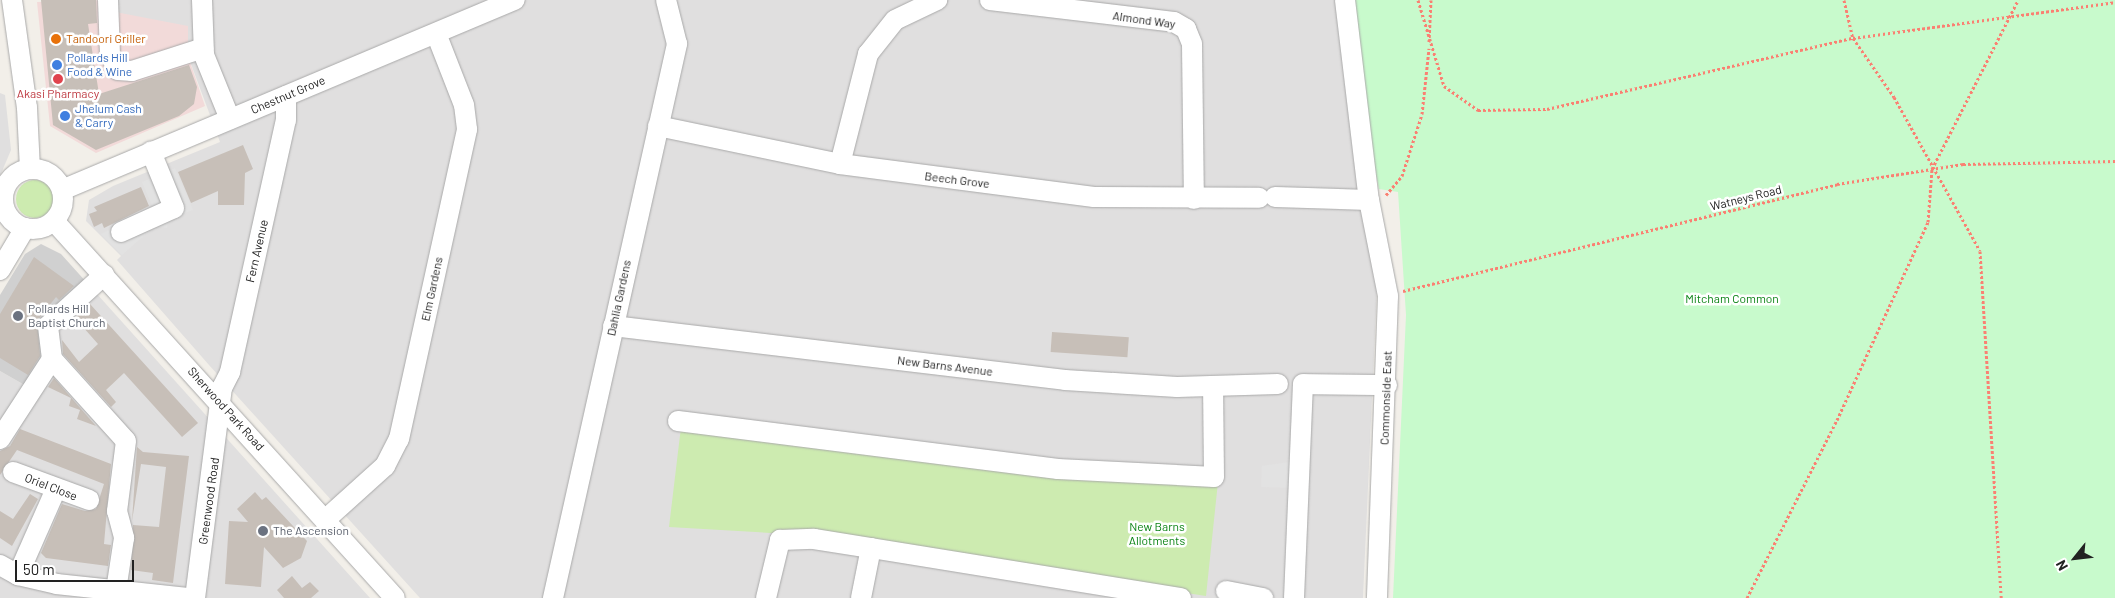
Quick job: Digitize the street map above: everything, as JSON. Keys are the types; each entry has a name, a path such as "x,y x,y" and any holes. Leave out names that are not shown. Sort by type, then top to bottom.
{"street":[{"path":"12,0 24,74 30,169"},
{"path":"108,0 110,56 118,70 132,71 203,48"},
{"path":"202,0 203,48 230,119"},
{"name":"Chestnut Grove","path":"62,190 515,0"},
{"name":"Dahlia Gardens","path":"553,598 677,44 666,0"},
{"path":"840,164 868,54 895,20 937,0"},
{"name":"Almond Way","path":"990,0 1174,22 1186,29 1192,44 1194,199"},
{"name":"Commonside East","path":"1345,0 1372,205 1388,296 1387,385 1377,598"},
{"name":"Elm Gardens","path":"325,520 385,466 399,439 467,129 464,105 436,32"},
{"name":"Fern Avenue","path":"221,404 286,120 286,96"},
{"name":"Beech Grove","path":"658,126 840,164 1094,198 1267,198 1372,205"},
{"path":"121,232 174,208 151,152"},
{"path":"0,270 24,237 18,224 4,204 2,191 15,175 30,169 48,173 62,190 63,204 54,221 41,228 18,224"},
{"name":"Sherwood Park Road","path":"54,221 395,598"},
{"path":"0,248 18,224"},
{"path":"104,275 48,326 52,359 126,441 117,511 124,538 116,590"},
{"name":"New Barns Avenue","path":"613,326 1065,380 1213,387 1278,384"},
{"path":"0,439 52,359"},
{"path":"1294,598 1303,384 1387,385"},
{"path":"678,421 1058,469 1214,477 1213,387"},
{"name":"Greenwood Road","path":"195,598 221,404"},
{"name":"Oriel Close","path":"13,472 55,491 89,500"},
{"path":"18,575 55,491"},
{"path":"766,598 780,540 814,539 1181,598"},
{"path":"861,598 871,548"},
{"path":"0,565 18,575 116,590 189,598"},
{"path":"1226,591 1263,598"}],"path":[{"path":"1418,0 1429,46 1444,86 1478,110 1547,109 1853,38 2115,2"},
{"path":"1372,205 1402,176 1422,114 1429,46 1431,0"},
{"path":"1844,0 1853,38 1894,97 1932,169 1980,251 2002,598"},
{"path":"1747,598 1837,420 1928,222 1932,169 2018,0"},
{"name":"Watneys Road","path":"1388,296 1836,184 1932,169 2115,161"}],"shaded area":[{"path":"105,0 1341,0 1377,287 1363,598 420,598 209,365 117,260 121,256 86,221 89,200 113,186 220,142 188,56 104,10"},
{"path":"105,0 105,10 188,26 188,56 205,106 96,153 50,126 37,2"},
{"path":"0,93 5,95 11,150 0,176"},
{"path":"175,168 193,210 168,220 167,228 155,226 122,255 101,234 153,208 142,182"},
{"name":"Pollards Hill Baptist Church","path":"41,244 61,254 88,284 43,324 46,359 28,387 0,371 0,295 25,254"},
{"path":"88,284 370,598 0,598 0,371 28,387 43,324"},
{"path":"1296,461 1295,488 1261,487 1262,466"}],"green space":[{"name":"Mitcham Common","path":"1349,0 2115,0 2115,598 1393,598 1406,315 1398,192 1379,189 1357,80"},
{"path":"35,180 49,185 54,199 49,213 35,218 21,213 16,199 21,185"},
{"name":"New Barns Allotments","path":"681,427 1218,482 1206,596 807,535 669,527"}],"building":[{"path":"41,0 96,0 97,23 88,24 99,94 189,65 197,87 194,104 179,116 96,150 53,125"},
{"path":"243,145 253,169 245,173 244,205 218,205 218,191 191,203 178,172"},
{"path":"141,187 149,206 104,228 102,223 94,227 89,214 97,211 94,207"},
{"name":"Pollards Hill Baptist Church","path":"34,257 74,286 59,300 56,297 37,321 40,356 28,375 0,358 0,314"},
{"path":"90,304 198,423 182,437 124,373 106,390 116,402 111,407 63,354 62,340 79,362 98,344 75,318"},
{"path":"1052,332 1129,337 1127,357 1051,352"},
{"path":"54,378 96,426 77,419 80,410 69,406 71,398 48,387"},
{"path":"20,429 111,464 104,544 111,545 108,566 46,558 41,553 62,504 85,511 96,509 104,484 17,450 0,475 0,451 10,446"},
{"path":"137,447 143,452 189,456 173,583 152,580 153,573 131,570 133,525 159,527 166,467 141,464 132,521"},
{"name":"The Ascension","path":"255,492 262,500 266,497 307,541 301,558 283,568 264,547 261,587 225,584 229,521 248,522 237,509"},
{"path":"30,494 38,499 12,546 0,538 0,511 13,519"},
{"path":"292,576 302,588 310,582 319,591 311,598 284,598 277,590"}],"place":[{"name":"Tandoori Griller","path":"56,39"},
{"name":"Pollards Hill Food & Wine","path":"57,65"},
{"name":"Akasi Pharmacy","path":"58,79"},
{"name":"Jhelum Cash & Carry","path":"65,116"},
{"name":"Pollards Hill Baptist Church","path":"18,316"},
{"name":"The Ascension","path":"263,531"}]}
